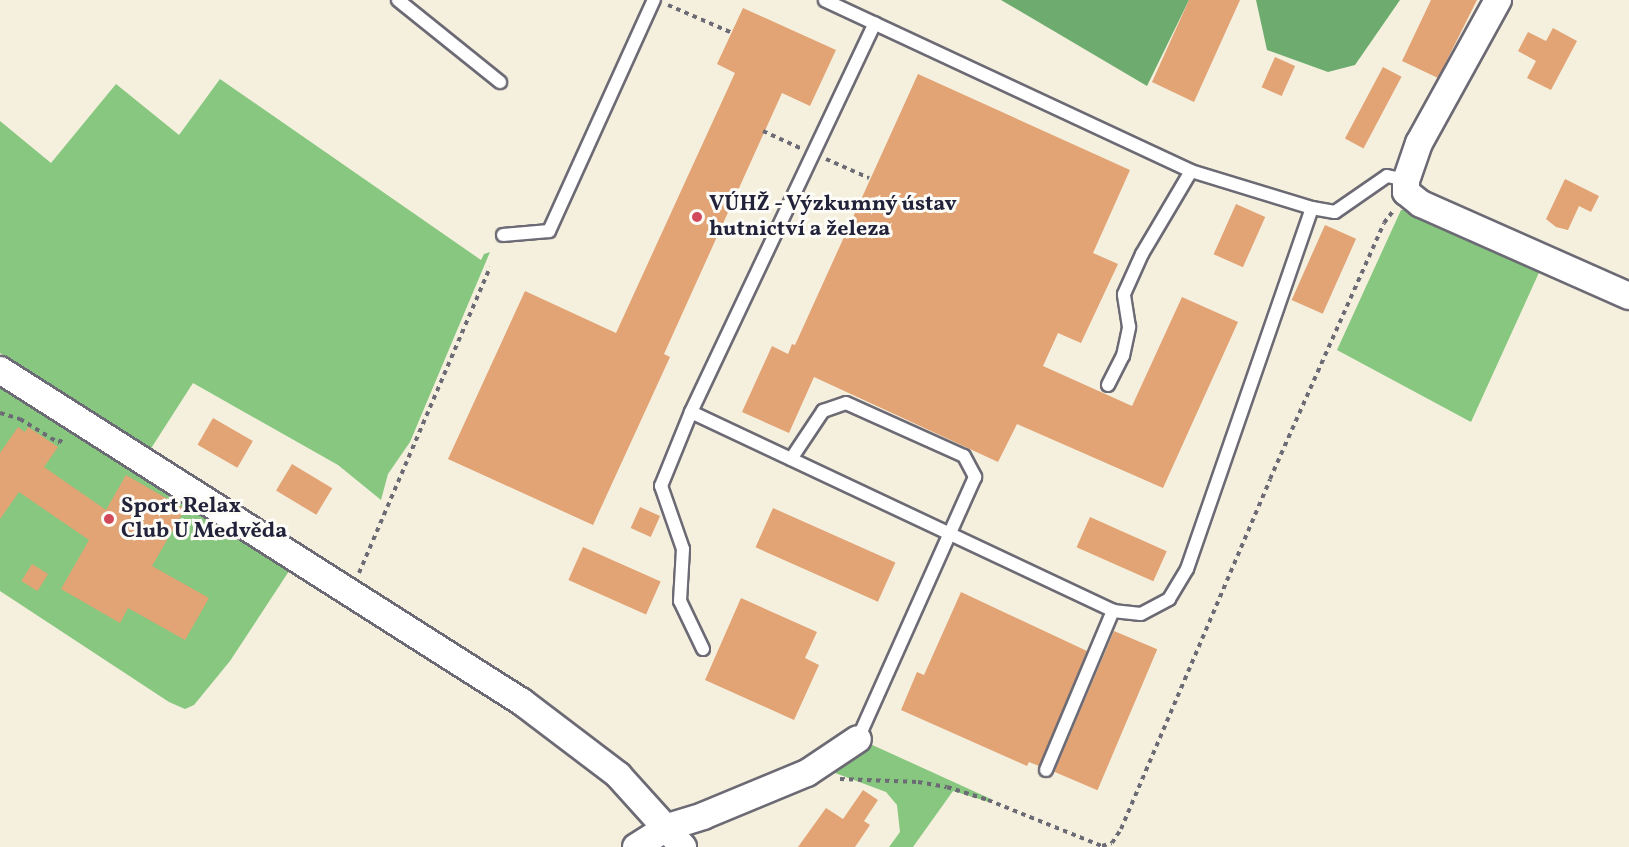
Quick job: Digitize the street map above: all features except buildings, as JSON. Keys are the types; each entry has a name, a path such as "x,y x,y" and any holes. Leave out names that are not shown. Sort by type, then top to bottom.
{"street":[{"path":"1498,0 1419,143 1406,180 1406,192 1421,204 1629,296"},
{"path":"0,370 522,702 618,775 668,827 683,847"},
{"path":"636,847 668,827 703,816 807,773 858,739"}],"lane":[{"path":"398,0 500,82"},
{"path":"504,235 549,231 654,0"},
{"path":"825,0 1191,171 1312,208 1335,212 1387,176 1406,180"},
{"path":"703,649 680,601 683,549 661,486 691,412 875,23"},
{"path":"1108,385 1123,356 1129,327 1124,294 1142,254 1191,171"},
{"path":"691,412 1113,611 1141,614 1168,599 1187,569 1312,208"},
{"path":"791,459 823,411 846,403 964,456 975,477 858,739"},
{"path":"1046,770 1113,611"}],"path":[{"path":"667,4 730,32"},
{"path":"351,592 490,267"},
{"path":"0,413 20,419 59,443 75,419"}],"green space":[{"path":"1001,0 1189,0 1147,86"},
{"path":"1256,0 1400,0 1355,65 1328,72 1267,50"},
{"path":"220,79 481,260 484,254 490,252 410,442 388,474 381,500 338,465 193,383 150,450 0,353 0,121 51,163 116,84 179,135"},
{"path":"1401,210 1418,210 1542,266 1471,422 1337,350"},
{"name":"Sport Relax Club U Medvěda","path":"0,377 293,565 230,661 194,705 185,709 169,702 0,591"},
{"path":"868,743 991,799 989,802 953,791 913,847 889,847 900,832 897,805 886,792 827,770"}],"place":[{"name":"VÚHŽ - Výzkumný ústav hutnictví a železa","path":"697,217"},
{"name":"Sport Relax Club U Medvěda","path":"109,519"}]}
